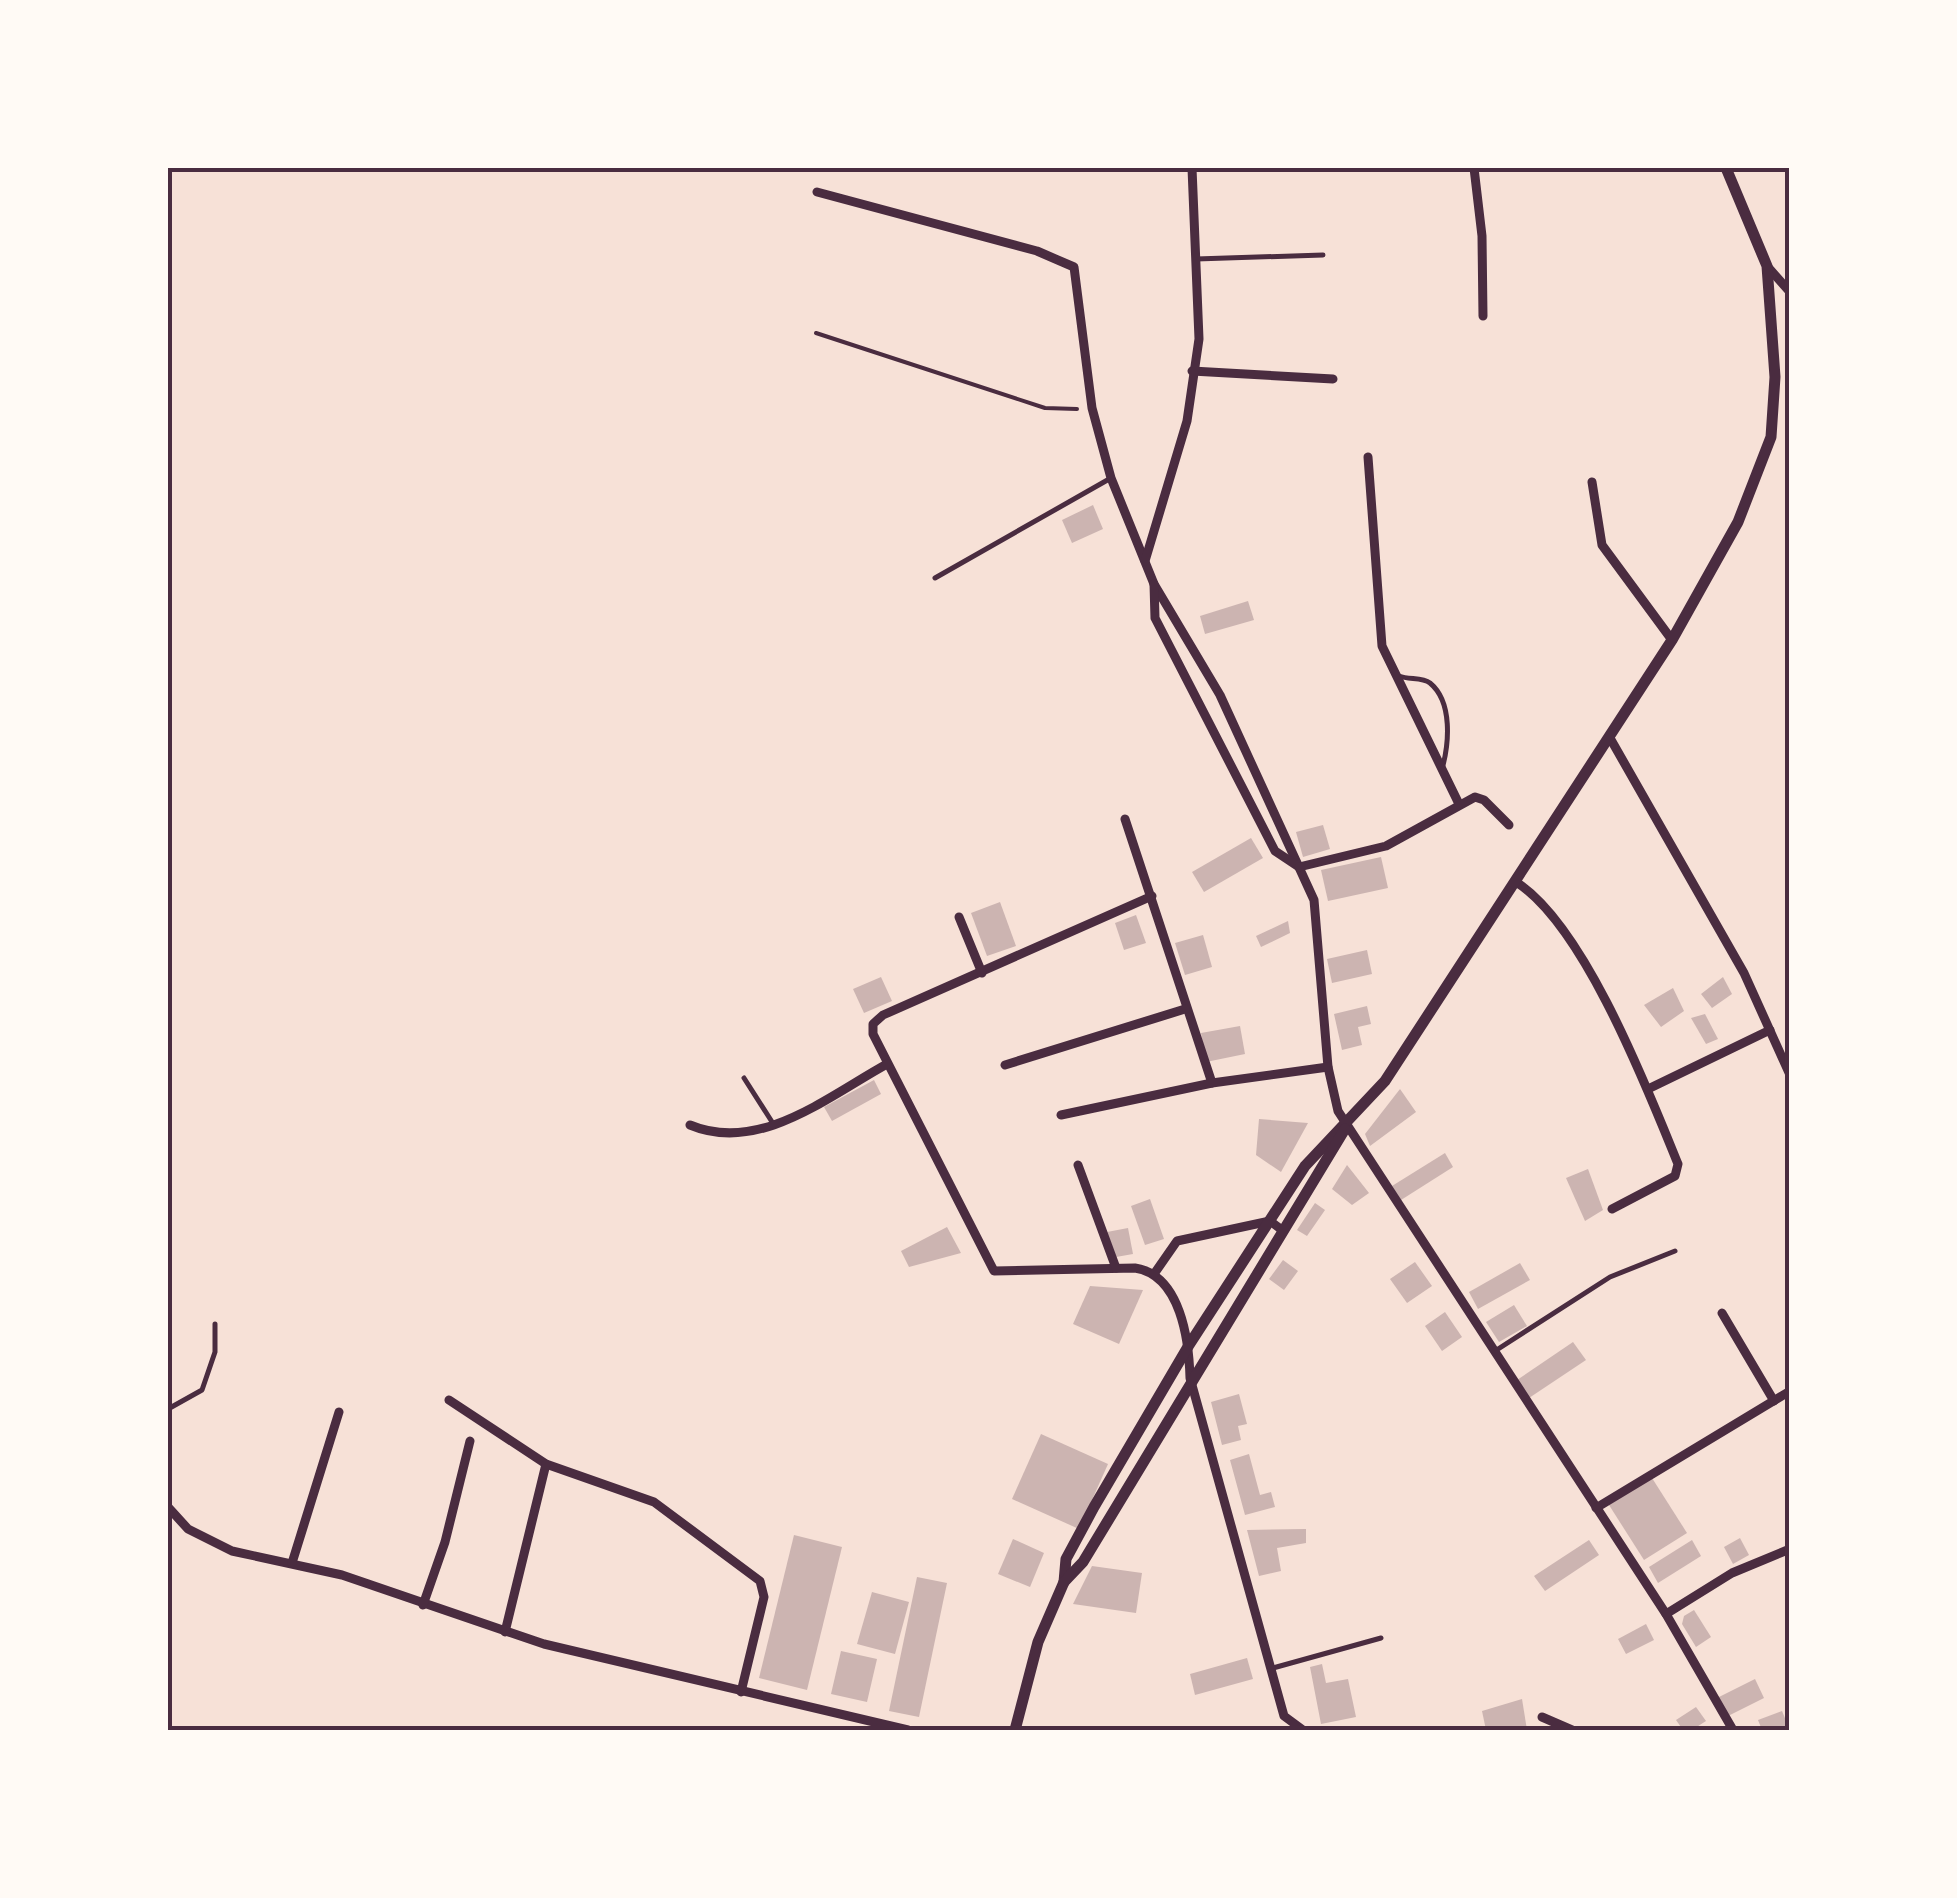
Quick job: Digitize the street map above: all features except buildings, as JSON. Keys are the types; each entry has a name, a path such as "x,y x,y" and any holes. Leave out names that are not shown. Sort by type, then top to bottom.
{"street":[{"path":"1144,561 1187,421 1200,339 1192,168"},
{"path":"1474,168 1482,236 1483,316"},
{"path":"1726,168 1768,266 1790,292"},
{"path":"818,192 1069,262 1077,274 1092,408 1111,478 1154,584 1214,682 1314,900 1332,1096 1346,1126 1666,1614 1732,1730"},
{"path":"1015,1730 1038,1642 1064,1582 1066,1559 1189,1345 1317,1150 1346,1126 1385,1080 1672,640 1738,522 1771,437 1775,377 1768,266"},
{"path":"1192,371 1333,379"},
{"path":"1368,457 1379,630 1394,675 1458,804"},
{"path":"1592,482 1602,545 1672,640"},
{"path":"1154,584 1155,618 1276,851 1298,866 1386,846 1458,804 1479,798 1509,825"},
{"path":"1610,738 1720,928 1790,1075"},
{"path":"1125,819 1184,1009 1212,1083"},
{"path":"1516,882 1533,893 1556,920 1648,1090 1678,1172 1612,1209"},
{"path":"1152,896 883,1015 873,1024 874,1039 994,1271 1116,1268 1154,1274 1168,1289 1189,1345 1190,1378 1284,1716 1303,1730"},
{"path":"958,917 982,973"},
{"path":"1005,1065 1184,1009"},
{"path":"1648,1090 1770,1030"},
{"path":"690,1125 715,1136 740,1136 774,1125 887,1064"},
{"path":"1062,1115 1212,1083 1328,1067"},
{"path":"1064,1582 1083,1562 1190,1378 1324,1170 1346,1126"},
{"path":"1078,1165 1116,1268"},
{"path":"1154,1274 1178,1241 1270,1222 1282,1230"},
{"path":"1722,1313 1774,1401"},
{"path":"1596,1508 1790,1392"},
{"path":"449,1400 546,1464 654,1502 760,1582 764,1597 741,1692"},
{"path":"292,1562 339,1412"},
{"path":"423,1605 445,1542 470,1441"},
{"path":"505,1632 546,1464"},
{"path":"168,1507 188,1529 232,1551 342,1575 505,1632 889,1729 908,1730"},
{"path":"1666,1614 1732,1573 1790,1549"},
{"path":"1542,1717 1572,1730"}],"lane":[{"path":"1196,259 1323,255"},
{"path":"936,578 1111,478"},
{"path":"1394,675 1424,680 1434,688 1448,724 1442,772"},
{"path":"744,1078 774,1125"},
{"path":"1494,1351 1610,1277 1675,1251"},
{"path":"168,1409 202,1390 215,1352 214,1324"},
{"path":"1273,1668 1381,1638"}],"path":[{"path":"816,333 1044,408 1092,408"}]}
